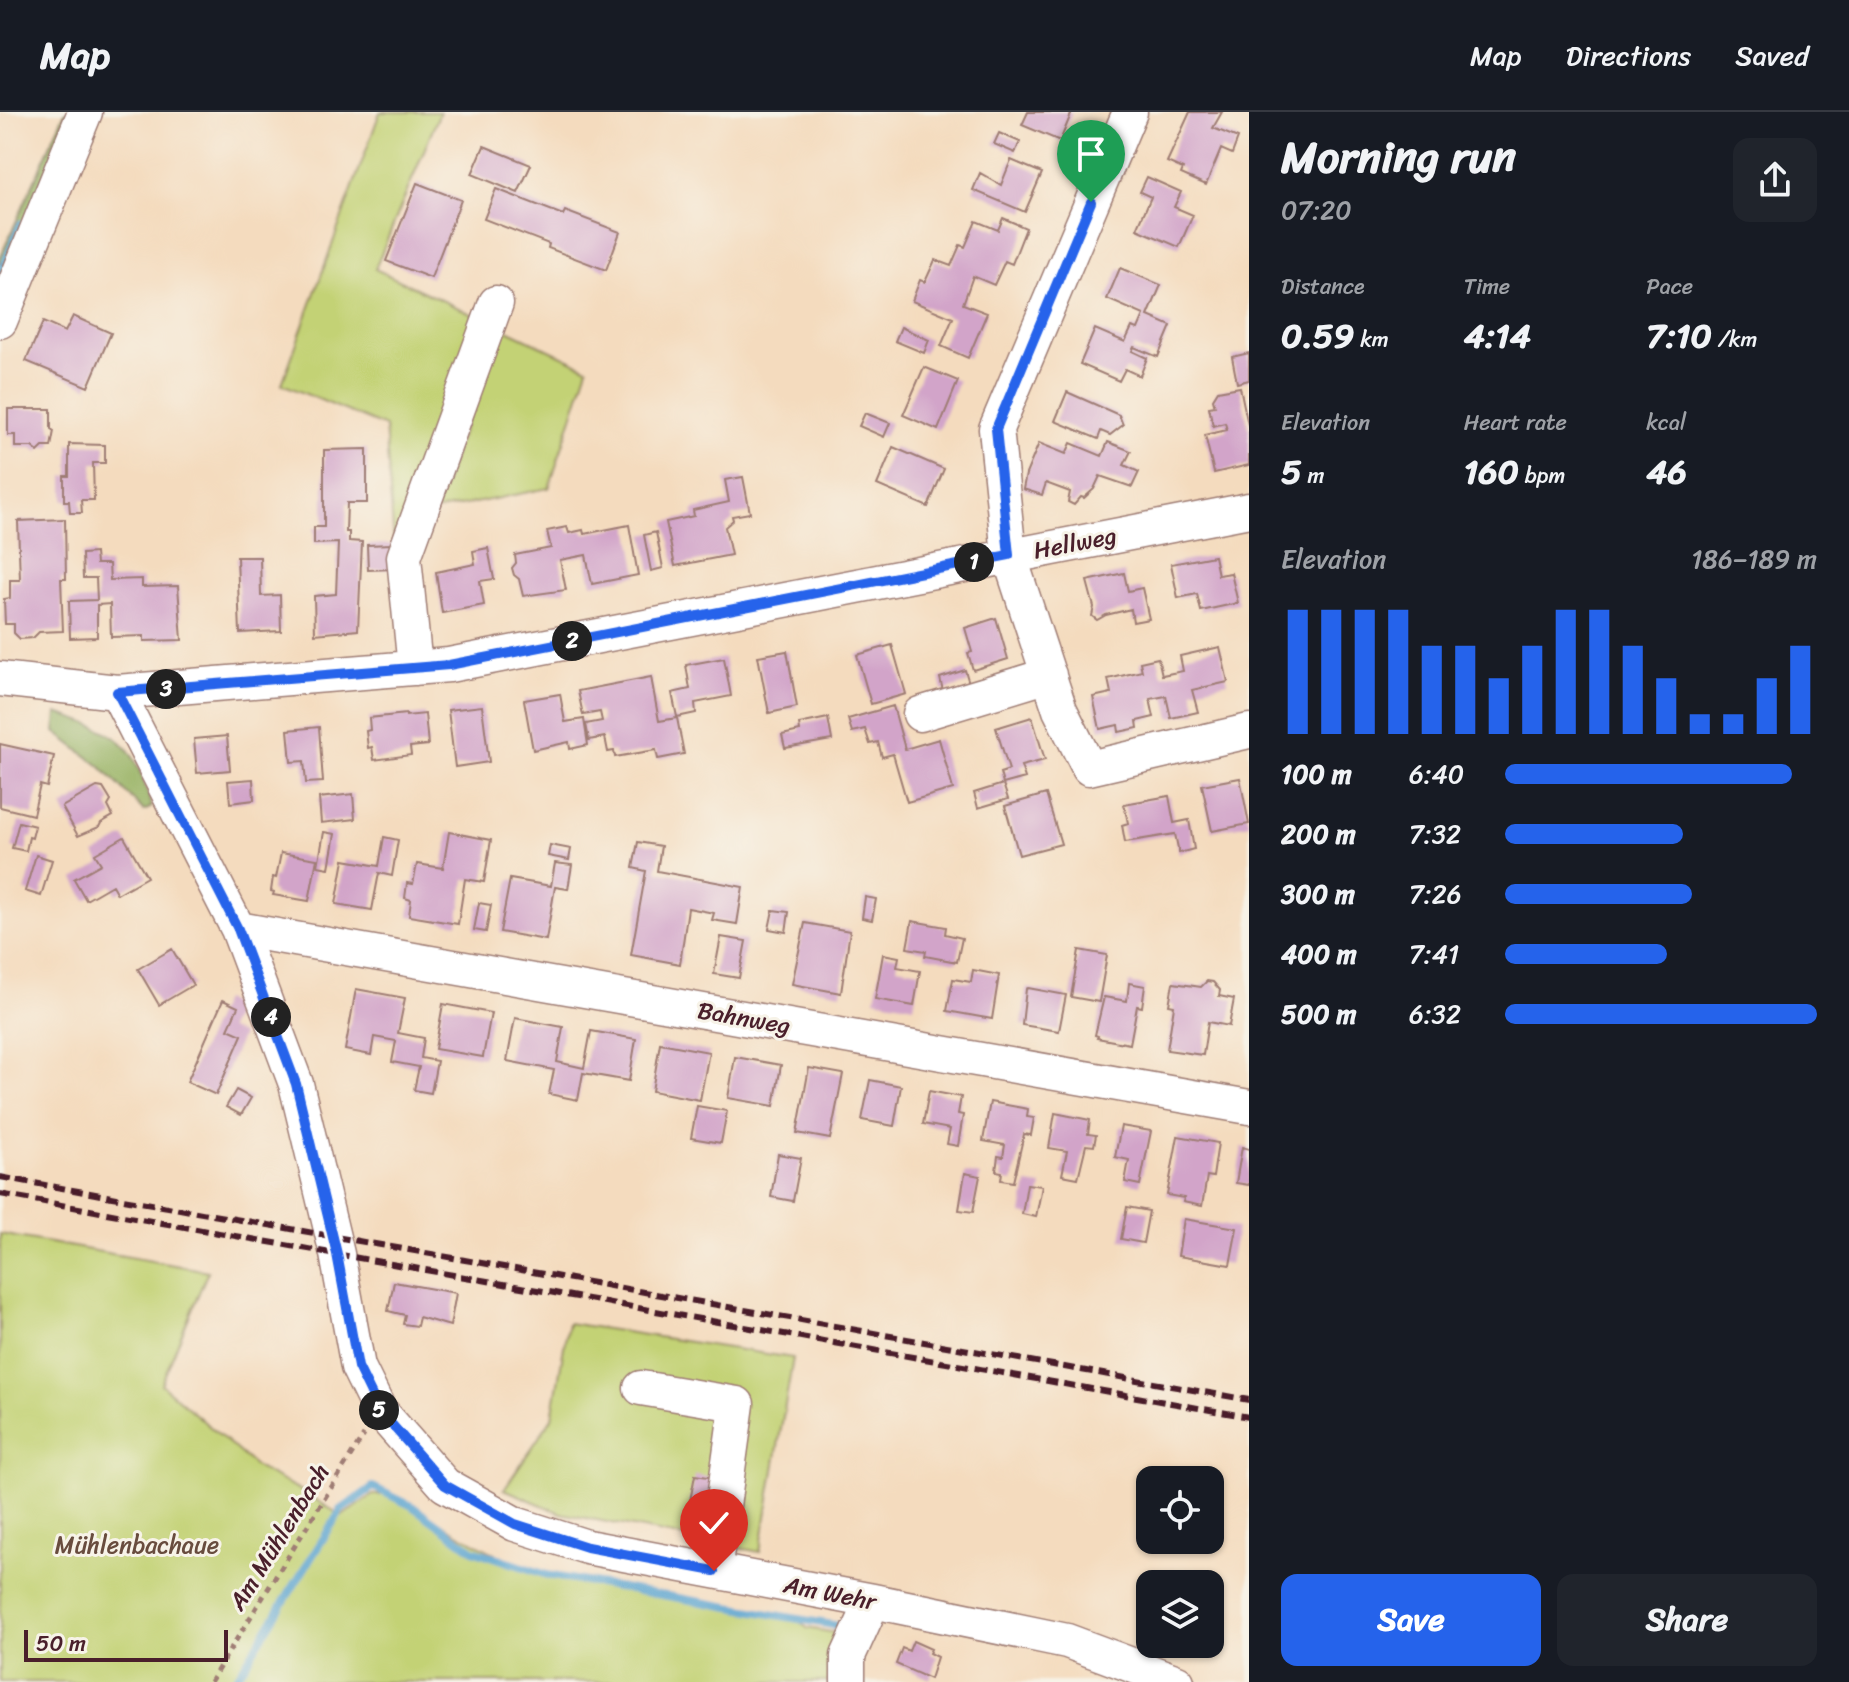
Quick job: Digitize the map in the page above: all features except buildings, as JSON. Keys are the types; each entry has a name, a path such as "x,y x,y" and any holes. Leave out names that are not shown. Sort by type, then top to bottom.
{"street":[{"path":"0,321 85,112"},
{"path":"1130,112 996,429 1009,555 1060,710 1089,768 1249,731"},
{"path":"415,668 404,557 496,303"},
{"name":"Hellweg","path":"0,679 117,692 449,665 1249,510"},
{"path":"920,714 1049,675"},
{"name":"Am Wehr","path":"117,692 238,929 296,1084 337,1254 358,1367 379,1410 445,1485 515,1524 587,1547 1067,1641 1177,1682"},
{"name":"Bahnweg","path":"238,929 1249,1107"},
{"path":"641,1388 737,1404 714,1571"},
{"path":"848,1682 848,1656 873,1601"}],"path":[{"name":"Am Mühlenbach","path":"210,1682 379,1410"}],"green space":[{"path":"65,112 78,112 0,304 0,258"},
{"path":"380,112 440,112 375,269 478,317 395,557 385,427 282,384"},
{"path":"499,326 588,368 549,488 435,511"},
{"path":"57,713 100,728 122,743 137,764 152,807 144,811 100,766 55,732"},
{"name":"Mühlenbachaue","path":"0,1234 208,1271 161,1384 257,1468 342,1516 373,1495 389,1495 501,1557 554,1576 797,1619 807,1628 870,1639 844,1682 0,1682"},
{"path":"568,1323 793,1358 760,1552 561,1513 504,1489 552,1418"}],"waterway":[{"path":"0,275 21,224"},
{"path":"234,1682 341,1510 373,1487 412,1506 473,1550 547,1575 850,1628"}],"railway":[{"path":"0,1177 1249,1400"},
{"path":"0,1194 1249,1417"}],"route":[{"path":"714,1571 587,1547 515,1524 445,1485 379,1410 358,1367 337,1254 296,1084 238,929 117,692 449,665 1009,555 996,429 1091,202"}]}
